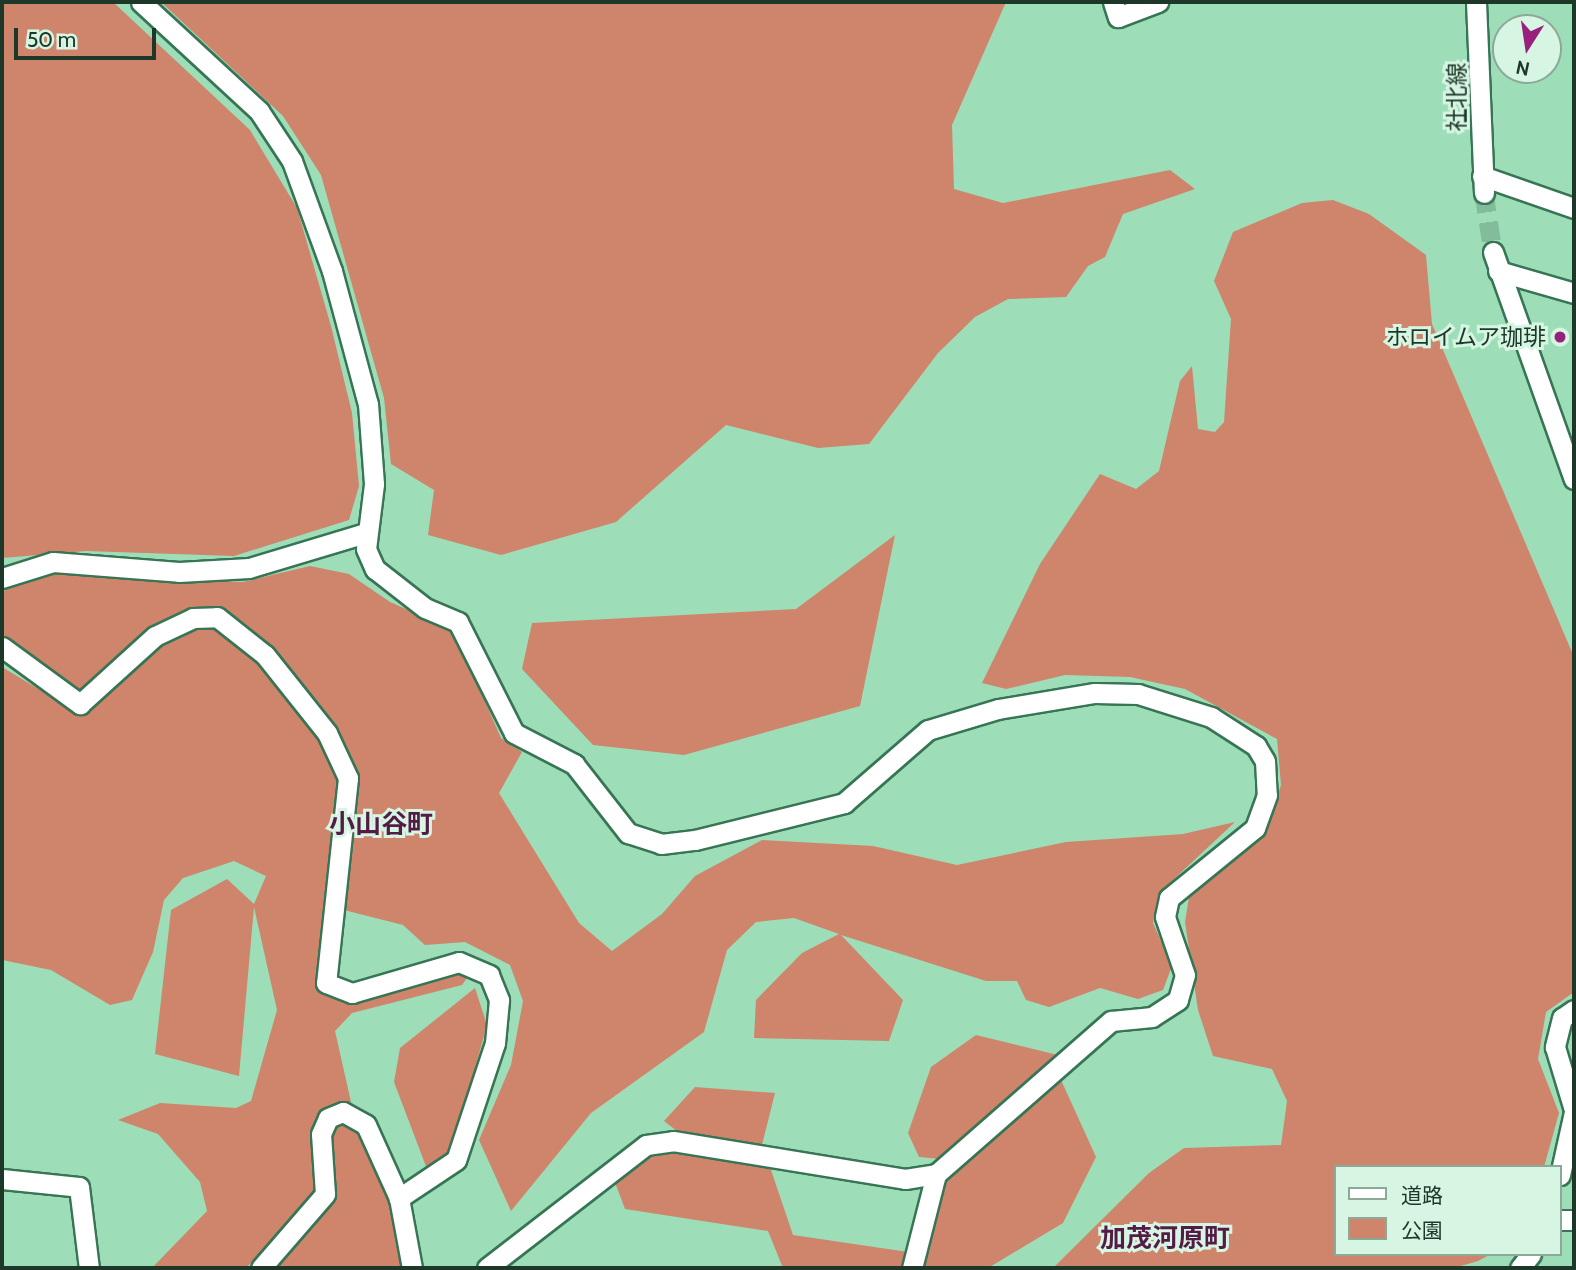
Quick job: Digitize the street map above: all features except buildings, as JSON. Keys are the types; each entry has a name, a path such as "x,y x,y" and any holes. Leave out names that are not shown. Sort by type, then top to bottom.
{"street":[{"path":"141,2 259,111 292,160 332,271 368,404 374,484 366,533 375,569 425,608 458,622 472,638 514,733 574,764 611,818 647,841 732,833 844,803 928,730 1053,698 1138,694 1211,717 1256,746 1269,781 1255,828 1169,898 1165,917 1185,975 1178,1000 1152,1017 1111,1021 936,1174 905,1179 673,1141 646,1144 493,1266"},
{"path":"1113,2 1118,16 1158,2"},
{"name":"社北線","path":"1476,2 1483,184 1574,208"},
{"path":"1574,293 1495,262 1574,479"},
{"path":"2,578 53,562 179,572 249,568 366,533"},
{"path":"2,647 80,704 155,636 193,618 217,617 265,655 327,733 348,778 326,983 352,993 459,962 489,975 499,1000 495,1042 456,1160 399,1198"},
{"path":"1562,1166 1574,1111 1555,1047 1562,1018 1574,1010"},
{"path":"261,1268 325,1194 321,1134 336,1114 354,1114 366,1125 399,1198 412,1268"},
{"path":"912,1268 936,1174"},
{"path":"2,1179 79,1186 89,1268"}],"green space":[{"path":"2,2 113,2 250,130 297,208 331,326 352,413 359,486 349,520 234,556 86,551 2,558"},
{"path":"161,2 1006,2 952,125 954,189 1003,203 1170,170 1195,189 1123,214 1105,257 1088,266 1066,297 1008,299 975,317 938,353 869,444 818,448 726,425 616,522 501,555 428,535 434,490 391,464 384,398 321,175 283,116"},
{"path":"1333,200 1369,214 1426,255 1432,324 1574,657 1574,992 1546,1012 1538,1059 1559,1113 1545,1165 1334,1165 1334,1256 1487,1256 1478,1261 1454,1268 1053,1268 1149,1173 1184,1148 1281,1145 1287,1101 1272,1069 1213,1056 1198,1010 1185,922 1190,891 1247,850 1269,824 1281,785 1277,739 1185,689 1130,677 1065,675 1006,689 982,683 1040,564 1100,474 1136,489 1159,471 1180,381 1192,366 1198,429 1215,432 1224,422 1231,319 1214,281 1233,232 1302,203"},
{"path":"895,535 860,706 684,755 593,745 522,669 532,623 796,609"},
{"path":"310,566 349,574 390,602 454,630 501,738 522,752 499,793 579,923 612,951 662,914 695,876 762,840 873,846 957,865 1066,842 1183,834 1235,822 1159,893 1153,923 1172,966 1163,990 1138,999 1100,988 1049,1007 1026,1000 1017,981 986,981 841,935 903,1000 889,1041 754,1038 756,1000 802,953 839,934 794,918 756,922 727,950 704,1032 591,1113 511,1211 479,1140 511,1065 523,1001 510,965 465,942 425,945 403,925 340,909 351,778 292,680 194,612 90,695 71,697 2,635 2,592 24,578 62,573 243,582"},
{"path":"210,624 261,657 323,736 343,778 322,917 319,987 335,998 355,997 443,968 469,975 462,985 352,1013 335,1031 351,1102 330,1109 320,1193 246,1268 152,1268 207,1211 200,1182 158,1134 118,1120 160,1103 236,1108 251,1101 277,1010 254,907 239,1076 155,1054 171,910 227,879 254,904 266,876 234,861 183,878 164,900 153,952 132,1000 110,1005 51,970 2,960 2,667 65,705 90,709 160,643"},
{"path":"475,988 487,1025 450,1158 427,1169 394,1082 400,1048"},
{"path":"976,1035 1070,1058 940,1159 919,1157 908,1133 931,1067"},
{"path":"1061,1080 1096,1157 1063,1223 988,1268 922,1268 941,1183"},
{"path":"695,1087 775,1093 762,1145 678,1132 664,1121"},
{"path":"333,1122 358,1122 392,1200 403,1268 269,1268 322,1208 325,1140"},
{"path":"666,1148 770,1167 793,1235 915,1253 911,1268 783,1268 768,1231 625,1209 613,1177"}],"tunnel":[{"path":"1484,193 1493,252"}],"place":[{"name":"ホロイムア珈琲","path":"1560,337"}],"district":[{"name":"小山谷町","path":"381,825"},
{"name":"加茂河原町","path":"1165,1239"}]}
